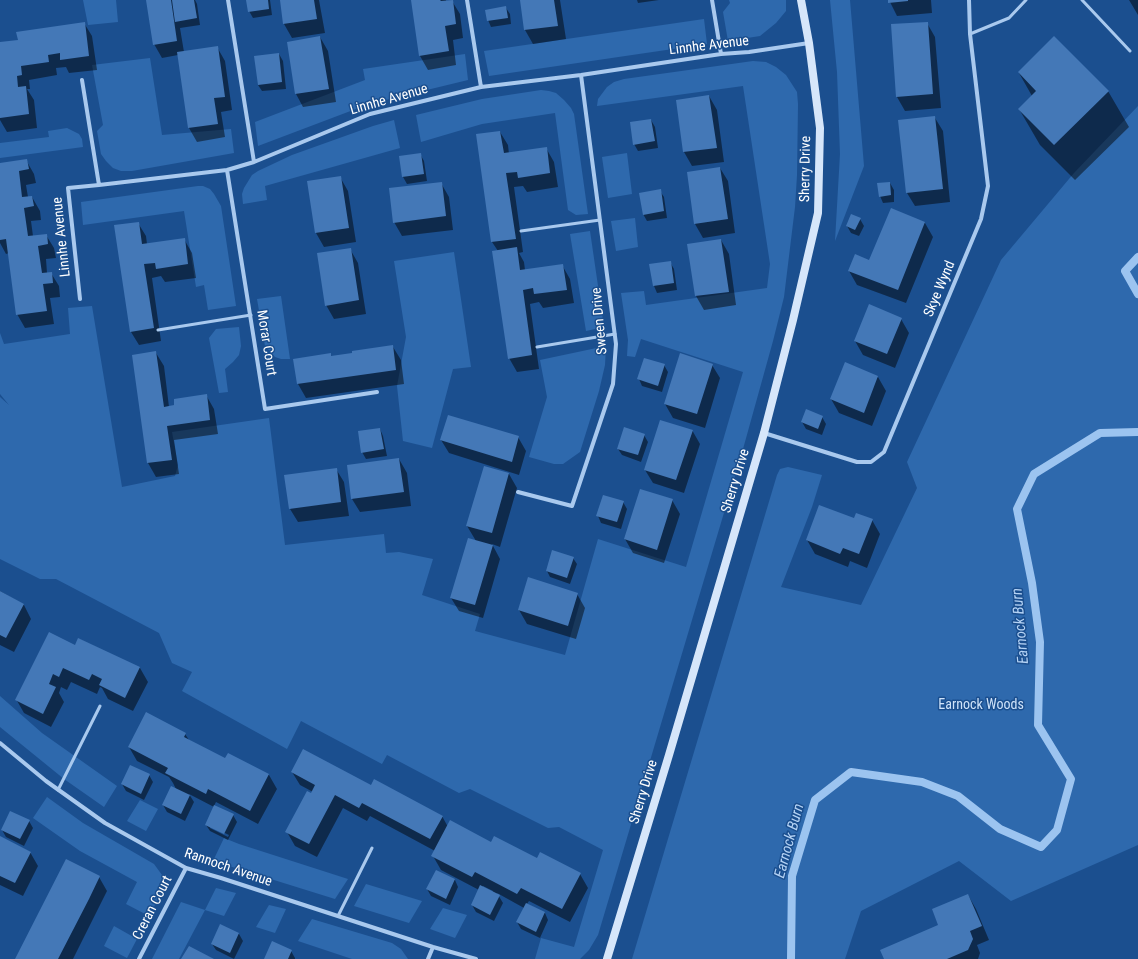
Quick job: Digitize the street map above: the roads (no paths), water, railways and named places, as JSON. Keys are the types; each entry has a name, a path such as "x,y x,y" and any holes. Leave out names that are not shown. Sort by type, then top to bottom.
{"street":[{"path":"228,0 254,162"},
{"path":"466,0 481,87"},
{"path":"712,0 721,54"},
{"name":"Sherry Drive","path":"607,959 764,433 793,320 818,212 820,128 809,43 801,0"},
{"name":"Skye Wynd","path":"764,433 857,462 871,462 884,452 981,219 988,186 970,34 969,0"},
{"name":"Linnhe Avenue","path":"80,299 68,188 227,170 254,162 370,114 481,87 581,75 721,54 749,52 809,43"},
{"name":"Sween Drive","path":"518,492 572,506 613,384 616,344 615,334 581,75"},
{"path":"82,80 99,185"},
{"name":"Morar Court","path":"227,170 265,408 377,392"},
{"name":"Rannoch Avenue","path":"0,743 58,790 105,823 186,868 433,947 476,959"},
{"name":"Creran Court","path":"139,959 186,868"},
{"path":"428,959 433,947"}],"lane":[{"path":"970,34 1009,18 1026,0"},
{"path":"1082,0 1130,51"},
{"path":"521,230 600,220"},
{"path":"158,330 250,315"},
{"path":"537,347 615,334"},
{"path":"58,790 100,706"},
{"path":"338,916 372,848"}],"waterway":[{"name":"Earnock Burn","path":"1138,257 1125,271 1138,294"},
{"name":"Earnock Burn","path":"791,959 792,876 815,800 851,772 922,782 958,796 1000,829 1041,847 1057,830 1071,779 1038,725 1040,642 1032,583 1017,509 1034,474 1100,433 1138,432"}],"park label":[{"name":"Earnock Woods","path":"981,705"}]}
